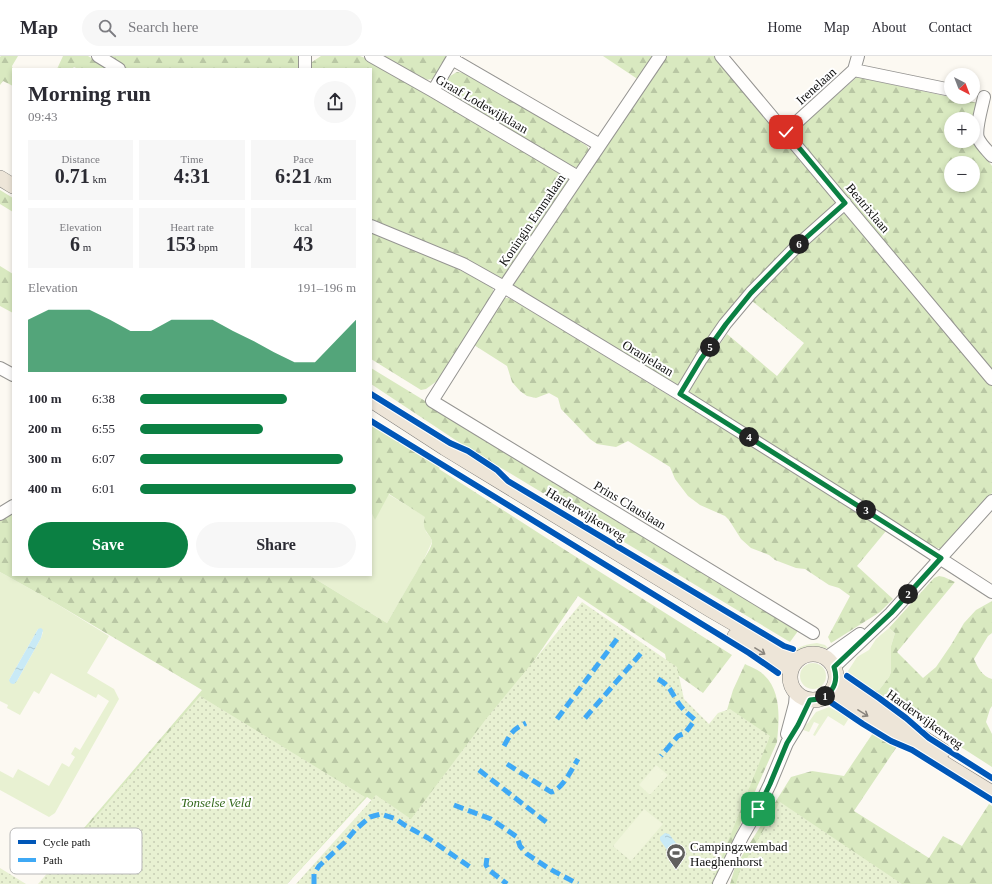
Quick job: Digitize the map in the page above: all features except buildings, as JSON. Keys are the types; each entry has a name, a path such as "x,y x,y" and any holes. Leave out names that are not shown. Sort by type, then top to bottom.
{"main road":[{"path":"0,171 12,179"},
{"path":"0,178 12,185"},
{"name":"Harderwijkerweg","path":"372,401 445,448 711,610 794,665"},
{"name":"Harderwijkerweg","path":"372,412 794,665"},
{"path":"811,654 819,654 831,675 824,697 810,700 803,698 796,693 790,678 794,665 803,656 811,654"},
{"name":"Harderwijkerweg","path":"831,675 992,783"},
{"name":"Harderwijkerweg","path":"831,675 992,793"}],"street":[{"path":"98,56 117,68"},
{"path":"305,56 305,68"},
{"name":"Graaf Lodewijklaan","path":"371,56 578,177"},
{"name":"Koningin Emmalaan","path":"432,402 504,287 660,56"},
{"name":"Beatrixlaan","path":"721,56 992,379"},
{"name":"Irenelaan","path":"786,132 854,70 858,56"},
{"path":"433,91 453,57"},
{"name":"Graaf Lodewijklaan","path":"453,57 600,146"},
{"path":"854,70 944,89"},
{"path":"983,97 977,132 978,138 982,145 992,156"},
{"path":"680,394 701,359 726,324 751,293 799,244 845,203"},
{"name":"Oranjelaan","path":"372,226 463,264 504,287 680,394 941,558 992,592"},
{"path":"0,368 12,374"},
{"name":"Prins Clauslaan","path":"432,402 813,633"},
{"path":"831,675 891,613 992,501"},
{"path":"0,514 12,507"},
{"path":"783,753 796,693"},
{"path":"719,884 742,837 758,809 787,743 798,725 810,700"}],"green space":[{"path":"18,56 12,66 12,86 3,81 0,85 0,57"},
{"path":"63,56 88,56 107,68 74,67 57,68"},
{"path":"105,56 300,56 300,68 125,68"},
{"path":"321,56 360,56 370,60 569,178 569,183 505,279 500,279 372,222 372,68 312,68 312,62"},
{"path":"377,56 449,56 433,79 425,80"},
{"path":"603,56 654,56 639,80"},
{"path":"666,56 714,56 837,201 701,352 674,388 511,288"},
{"path":"457,72 461,72 474,78 587,146 590,152 580,168 569,166 449,94 445,89 446,83 450,77"},
{"path":"857,77 944,96 944,104 978,104 975,112 944,112 944,148 978,148 992,166 992,369 795,137 798,129"},
{"path":"0,190 12,197 12,211 0,204"},
{"path":"846,213 992,385 992,493 941,549 934,547 688,396 692,383 727,334 777,376 804,343 752,301 802,248 837,216"},
{"path":"372,231 477,278 489,284 493,289 494,295 437,381 426,389 421,390 372,360"},
{"path":"0,266 12,273 12,312 0,306"},
{"path":"504,298 509,298 518,303 863,514 886,531 857,566 893,599 880,612 831,643 828,637 850,596 839,588 829,585 805,569 796,568 775,560 769,555 751,548 741,539 725,516 700,505 688,496 675,479 670,467 628,441 616,447 597,444 590,439 561,409 558,398 549,393 536,398 527,396 512,382 507,366 474,345"},
{"path":"372,369 798,631 790,642 463,445 372,385"},
{"path":"372,420 444,462 439,469 732,655 703,693 668,668 665,654 578,596 515,689 413,828 367,797 287,884 123,884 107,874 142,874 142,828 84,828 202,690 0,572 0,519 12,513 12,576 311,576 387,623 431,546 432,540 425,530 425,517 389,494 375,520 372,514"},
{"path":"388,494 426,517 424,521 426,532 431,538 432,542 424,559 387,623 311,576 372,576 372,514 375,519"},
{"path":"0,572 52,601 109,636 87,673 114,689 119,699 55,813 49,817 0,790 0,771 13,778 18,769 49,786 62,763 69,767 75,757 71,754 75,747 80,750 109,701 98,694 96,698 51,673 39,694 34,691 20,715 7,708 8,705 0,701","holes":["38,629 43,632 17,681 9,680"]},
{"path":"939,576 955,582 897,652 923,678 936,667 964,623 976,610 992,601 992,633 988,636 974,659 983,674 992,679 992,706 986,722 992,734 992,767 874,691 879,690 891,672 891,646 895,633 889,628 934,578"},
{"path":"582,602 677,667 684,699 709,724 718,713 730,709 770,736 711,884 296,884 376,795 411,819 486,719"},
{"path":"889,628 895,633 891,646 891,672 879,690 874,691 851,676 848,671 857,657 869,650 876,639"},
{"path":"817,643 825,645 828,648 792,653 800,647"},
{"path":"813,663 822,667 826,676 822,685 813,689 804,685 800,676 804,667"},
{"path":"745,664 762,673 770,682 774,690 777,698 779,716 777,742 714,884 702,884 727,710 733,690"},
{"path":"782,673 788,680 792,692 790,697 782,680"},
{"name":"Tonselse Veld","path":"200,696 365,797 287,884 38,884 47,874 142,874 142,828 86,828"},
{"path":"829,707 849,718 844,726 828,716 815,736 813,735 819,724 814,722 809,732 803,730 801,727 808,723 816,712"},
{"path":"875,730 898,745 854,811 929,858 943,836 962,846 989,804 992,806 992,884 730,884 735,867 791,777 812,771 844,776"},
{"path":"656,765 668,775 650,795 639,785"},
{"path":"780,802 902,884 736,884 740,870"},
{"path":"644,809 663,824 631,861 613,846"},
{"path":"0,868 26,884 0,884"}],"water":[{"path":"41,628 43,630 41,638 17,681 14,684 11,684 9,680 38,629"},
{"path":"665,833 669,834 679,847 673,855 670,854 660,840 660,837"}],"marked path":[{"path":"557,719 620,635"},
{"path":"585,718 643,651"},
{"path":"658,679 667,686 681,706 695,720 685,733 678,736 661,756"},
{"path":"504,746 512,732 526,723"},
{"path":"507,764 551,792 563,783 578,759"},
{"path":"479,770 550,825"},
{"path":"454,805 491,819 517,837 520,846 527,854 548,868 578,884"},
{"path":"314,884 314,874 319,866 370,817 381,814 396,819 428,838 470,867"},
{"path":"487,858 486,865 489,870 507,884"}],"cycle path":[{"path":"372,395 450,443 468,451 497,470 508,481 784,646 793,649"},
{"path":"372,422 749,653 778,673"},
{"path":"847,676 906,718 929,738 992,778"},
{"path":"832,703 891,741 912,750 992,800"}],"place":[{"name":"Campingzwembad Haeghenhorst","path":"676,870"}],"route":[{"path":"758,809 787,743 798,725 810,700 824,697 830,693 836,681 834,667 891,613 941,558 680,394 701,359 726,324 751,293 799,244 845,203 786,132"}]}
